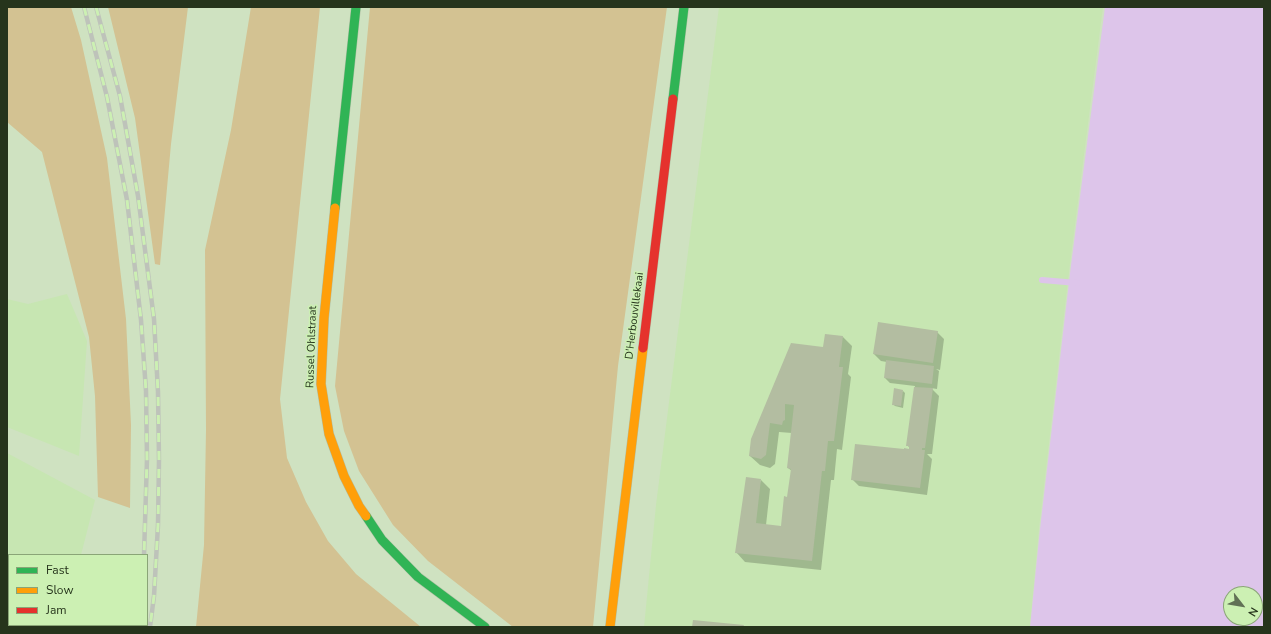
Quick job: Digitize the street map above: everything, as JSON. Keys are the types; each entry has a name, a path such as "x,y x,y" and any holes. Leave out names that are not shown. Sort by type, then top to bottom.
{"street":[{"name":"Russel Ohlstraat","path":"356,7 324,318 322,384 329,434 344,476 358,506 382,540 418,577 486,627"},
{"name":"D'Herbouvillekaai","path":"610,627 684,7"}],"shaded area":[{"path":"7,7 71,7 81,40 107,158 126,319 131,425 130,508 98,497 95,396 89,337 42,152 7,122"},
{"path":"108,7 188,7 171,144 160,265 155,264 135,118"},
{"path":"251,7 320,7 280,399 287,458 306,502 328,541 356,574 421,627 196,627 204,545 206,430 205,250 231,130"},
{"path":"370,7 667,7 618,366 593,627 513,627 428,561 393,525 359,471 344,431 335,386"},
{"path":"719,7 1103,7 1070,264 1039,529 1030,627 644,627 656,505"},
{"path":"1105,7 1264,7 1264,627 1030,627 1071,265"},
{"path":"67,294 87,341 79,456 7,427 7,299 28,304"},
{"path":"7,453 95,500 81,554 8,554 8,626 54,626 7,627"}],"building":[{"path":"878,322 938,331 933,363 873,354"},
{"path":"825,334 843,336 839,367 843,367 834,441 828,441 825,471 822,471 812,561 735,553 746,477 761,479 756,523 781,526 784,496 787,497 791,469 787,468 794,405 785,404 785,420 783,421 782,425 770,423 766,455 761,459 749,456 751,439 791,343 823,347"},
{"path":"886,360 934,366 932,384 884,378"},
{"path":"914,387 933,388 925,448 922,448 922,450 925,450 920,488 851,480 855,444 909,449 909,446 906,446"},
{"path":"894,388 903,390 901,406 892,405"},
{"path":"693,620 744,625 743,627 692,627"}],"waterway":[{"path":"1042,280 1077,283"}],"railway":[{"path":"84,7 107,97 127,200 141,320 146,391 147,459 144,554"},
{"path":"96,7 120,96 138,196 154,319 158,392 159,460 158,525 154,596 150,627"}],"traffic: fast":[{"path":"335,208 356,7"},
{"path":"673,99 684,7"},
{"path":"366,516 382,540 418,577 485,627"}],"traffic: slow":[{"path":"335,208 324,318 321,384 329,434 344,476 359,506 366,516"},
{"path":"610,627 643,348"}],"traffic: jam":[{"path":"643,348 673,99"}]}
